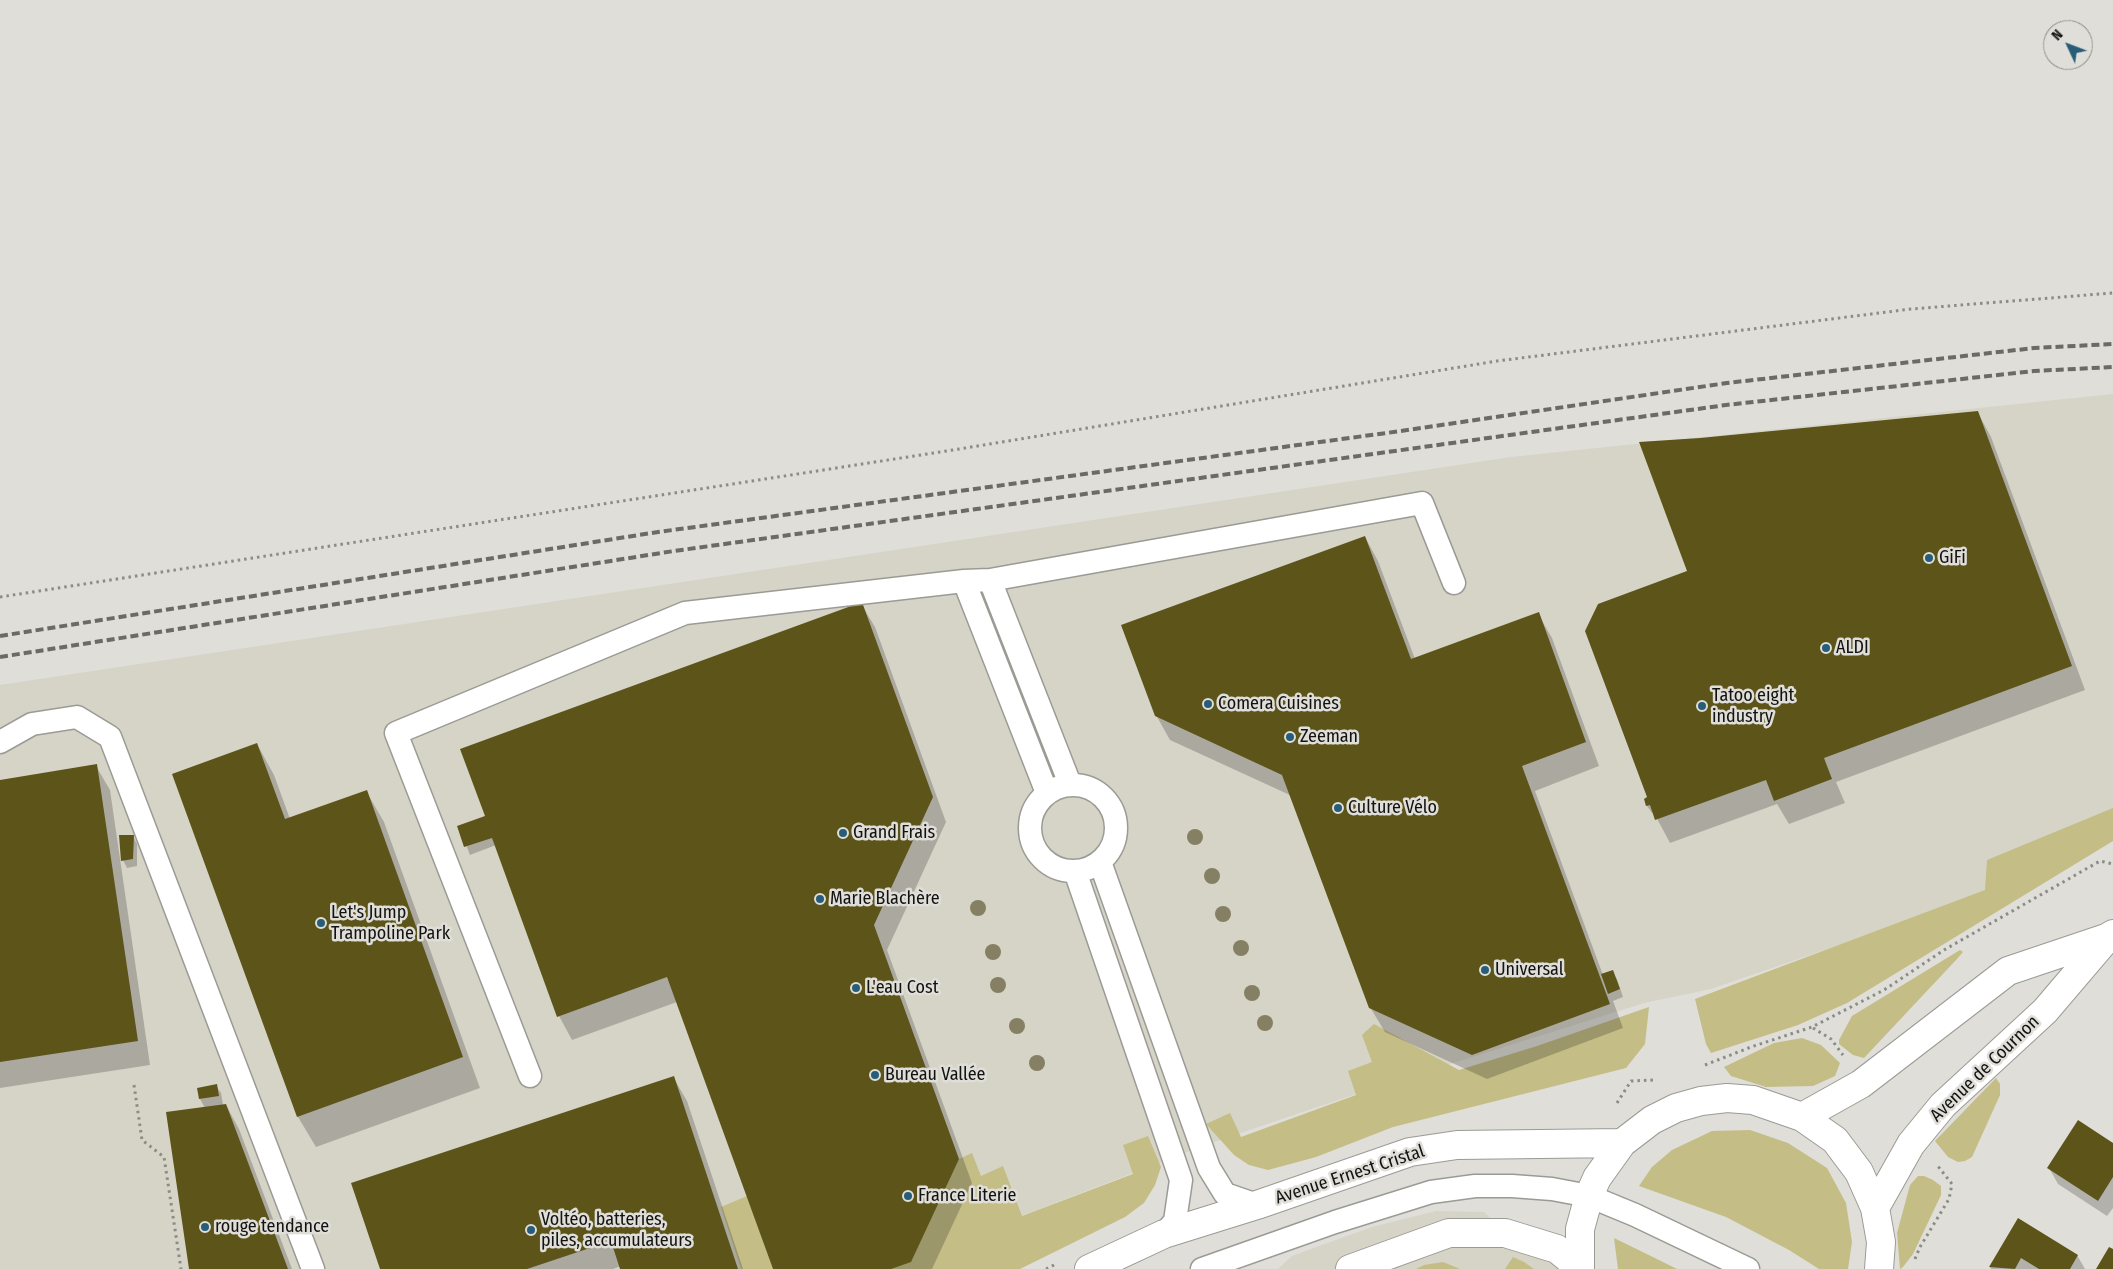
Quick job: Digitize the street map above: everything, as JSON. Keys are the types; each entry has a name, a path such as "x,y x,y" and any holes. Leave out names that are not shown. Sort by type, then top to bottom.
{"main road":[{"name":"Avenue de Cournon","path":"1802,1117 1856,1076 2008,971 2110,936"},
{"name":"Avenue de Cournon","path":"1875,1208 1919,1150 1943,1105 2045,1011 2110,936"},
{"path":"1580,1268 1580,1229 1589,1196 1597,1178 1622,1144 1652,1120 1676,1108 1701,1101 1727,1098 1753,1100 1802,1117 1834,1140 1859,1172 1875,1208 1881,1242 1879,1269"},
{"name":"Avenue Ernest Cristal","path":"1089,1269 1164,1234 1258,1205 1410,1152 1457,1145 1622,1144"},
{"path":"1350,1269 1448,1233 1505,1233 1557,1249 1580,1268"}],"lane":[{"path":"530,1076 396,733 685,613 964,581 990,580 1422,503 1454,583"},
{"path":"990,580 1070,784"},
{"path":"964,581 1046,793"},
{"path":"0,742 32,724 77,716 110,737 314,1269"},
{"path":"1070,784 1085,786 1098,792 1108,803 1114,816 1116,829 1114,841 1108,853 1100,862 1088,868 1075,871 1061,869 1049,864 1038,854 1032,842 1030,829 1037,803 1046,793 1070,784"},
{"path":"1100,862 1209,1168 1225,1194 1258,1205"},
{"path":"1075,871 1181,1180 1175,1221 1164,1234"},
{"path":"1202,1269 1335,1222 1431,1192 1475,1186 1552,1189 1589,1196 1635,1215 1748,1269"}],"path":[{"path":"0,597 963,449 1497,361 1911,309 2113,293"},
{"path":"1713,1062 1812,1027 1884,990 1944,950 2100,861 2113,864"},
{"path":"1812,1027 1832,1039 1856,1076"},
{"path":"134,1084 142,1140 164,1157 181,1269"},
{"path":"1914,1262 1920,1247 1949,1199 1952,1184 1919,1150"}],"shaded area":[{"path":"2113,394 2113,809 1990,893 1711,989 1644,1003 1362,1092 1208,1144 1021,1216 973,1269 0,1269 0,685 1511,457"},
{"path":"2113,808 2113,841 1847,1003 1798,1025 1711,1053 1706,1044 1695,999 1985,890 1987,860"},
{"path":"1960,950 1963,952 1956,960 1864,1058 1853,1055 1839,1044 1839,1040 1852,1016"},
{"path":"1649,1007 1645,1044 1626,1068 1393,1127 1316,1157 1268,1170 1249,1165 1234,1155 1206,1124 1230,1113 1241,1137 1356,1095 1348,1071 1372,1062 1362,1035 1374,1024 1459,1070 1537,1046"},
{"path":"1802,1038 1821,1045 1840,1063 1835,1076 1813,1086 1766,1087 1731,1076 1724,1067 1774,1043"},
{"path":"1996,1078 2000,1084 2000,1095 1972,1157 1958,1162 1948,1157 1935,1141"},
{"path":"1750,1130 1788,1143 1827,1168 1846,1203 1852,1242 1848,1269 1819,1269 1789,1250 1726,1217 1639,1186 1652,1167 1672,1150 1712,1131"},
{"path":"1148,1136 1161,1167 1155,1185 1144,1203 1125,1217 1020,1269 891,1269 959,1159 972,1153 981,1176 1003,1166 1022,1216 1133,1174 1123,1145"},
{"path":"1918,1176 1924,1176 1941,1186 1941,1195 1913,1254 1900,1269 1897,1233 1910,1185"},
{"path":"747,1196 773,1269 741,1269 721,1207"},
{"path":"1436,1211 1484,1212 1505,1233 1580,1269 1278,1269 1292,1256 1319,1246 1372,1227"},
{"path":"1614,1238 1661,1261 1677,1269 1618,1269"},
{"path":"1513,1257 1524,1262 1534,1269 1505,1269"},
{"path":"1443,1262 1460,1269 1416,1269 1424,1265"}],"building":[{"path":"1978,411 2072,666 1824,758 1832,779 1774,801 1766,780 1655,820 1650,805 1646,806 1644,799 1647,797 1585,631 1598,604 1687,571 1639,442 1700,438"},
{"path":"1365,536 1411,659 1539,612 1586,742 1522,766 1610,1004 1472,1055 1369,1008 1282,775 1155,716 1121,625"},
{"path":"862,602 933,797 874,925 959,1159 911,1262 891,1269 773,1269 667,977 557,1017 492,838 464,847 457,826 485,816 460,749"},
{"name":"Let's Jump Trampoline Park","path":"257,743 285,819 367,790 463,1057 297,1117 172,774"},
{"path":"97,764 138,1041 0,1062 0,780"},
{"path":"119,835 134,835 133,859 121,861"},
{"path":"1613,970 1620,989 1608,994 1601,974"},
{"path":"674,1076 738,1269 620,1269 611,1241 527,1269 380,1269 351,1183"},
{"path":"217,1084 219,1096 199,1099 197,1088"},
{"path":"226,1104 288,1269 189,1269 166,1112"},
{"path":"2078,1120 2113,1143 2113,1177 2098,1201 2047,1168"},
{"path":"2018,1218 2078,1255 2070,1269 2039,1269 2021,1258 2015,1269 1989,1267"},
{"path":"2109,1247 2113,1249 2113,1269 2096,1269"}],"railway":[{"path":"0,636 658,532 1401,431 1727,383 2034,348 2113,344"},
{"path":"0,657 674,551 1726,405 2034,371 2113,367"}],"place":[{"name":"GiFi","path":"1929,558"},
{"name":"ALDI","path":"1826,648"},
{"name":"Comera Cuisines","path":"1208,704"},
{"name":"Tatoo eight industry","path":"1702,706"},
{"name":"Zeeman","path":"1290,737"},
{"name":"Culture Vélo","path":"1338,808"},
{"name":"Grand Frais","path":"843,833"},
{"name":"Marie Blachère","path":"820,899"},
{"name":"Let's Jump Trampoline Park","path":"321,923"},
{"name":"Universal","path":"1485,970"},
{"name":"L'eau Cost","path":"856,988"},
{"name":"Bureau Vallée","path":"875,1075"},
{"name":"France Literie","path":"908,1196"},
{"name":"rouge tendance","path":"205,1227"},
{"name":"Voltéo, batteries, piles, accumulateurs","path":"531,1230"}]}
